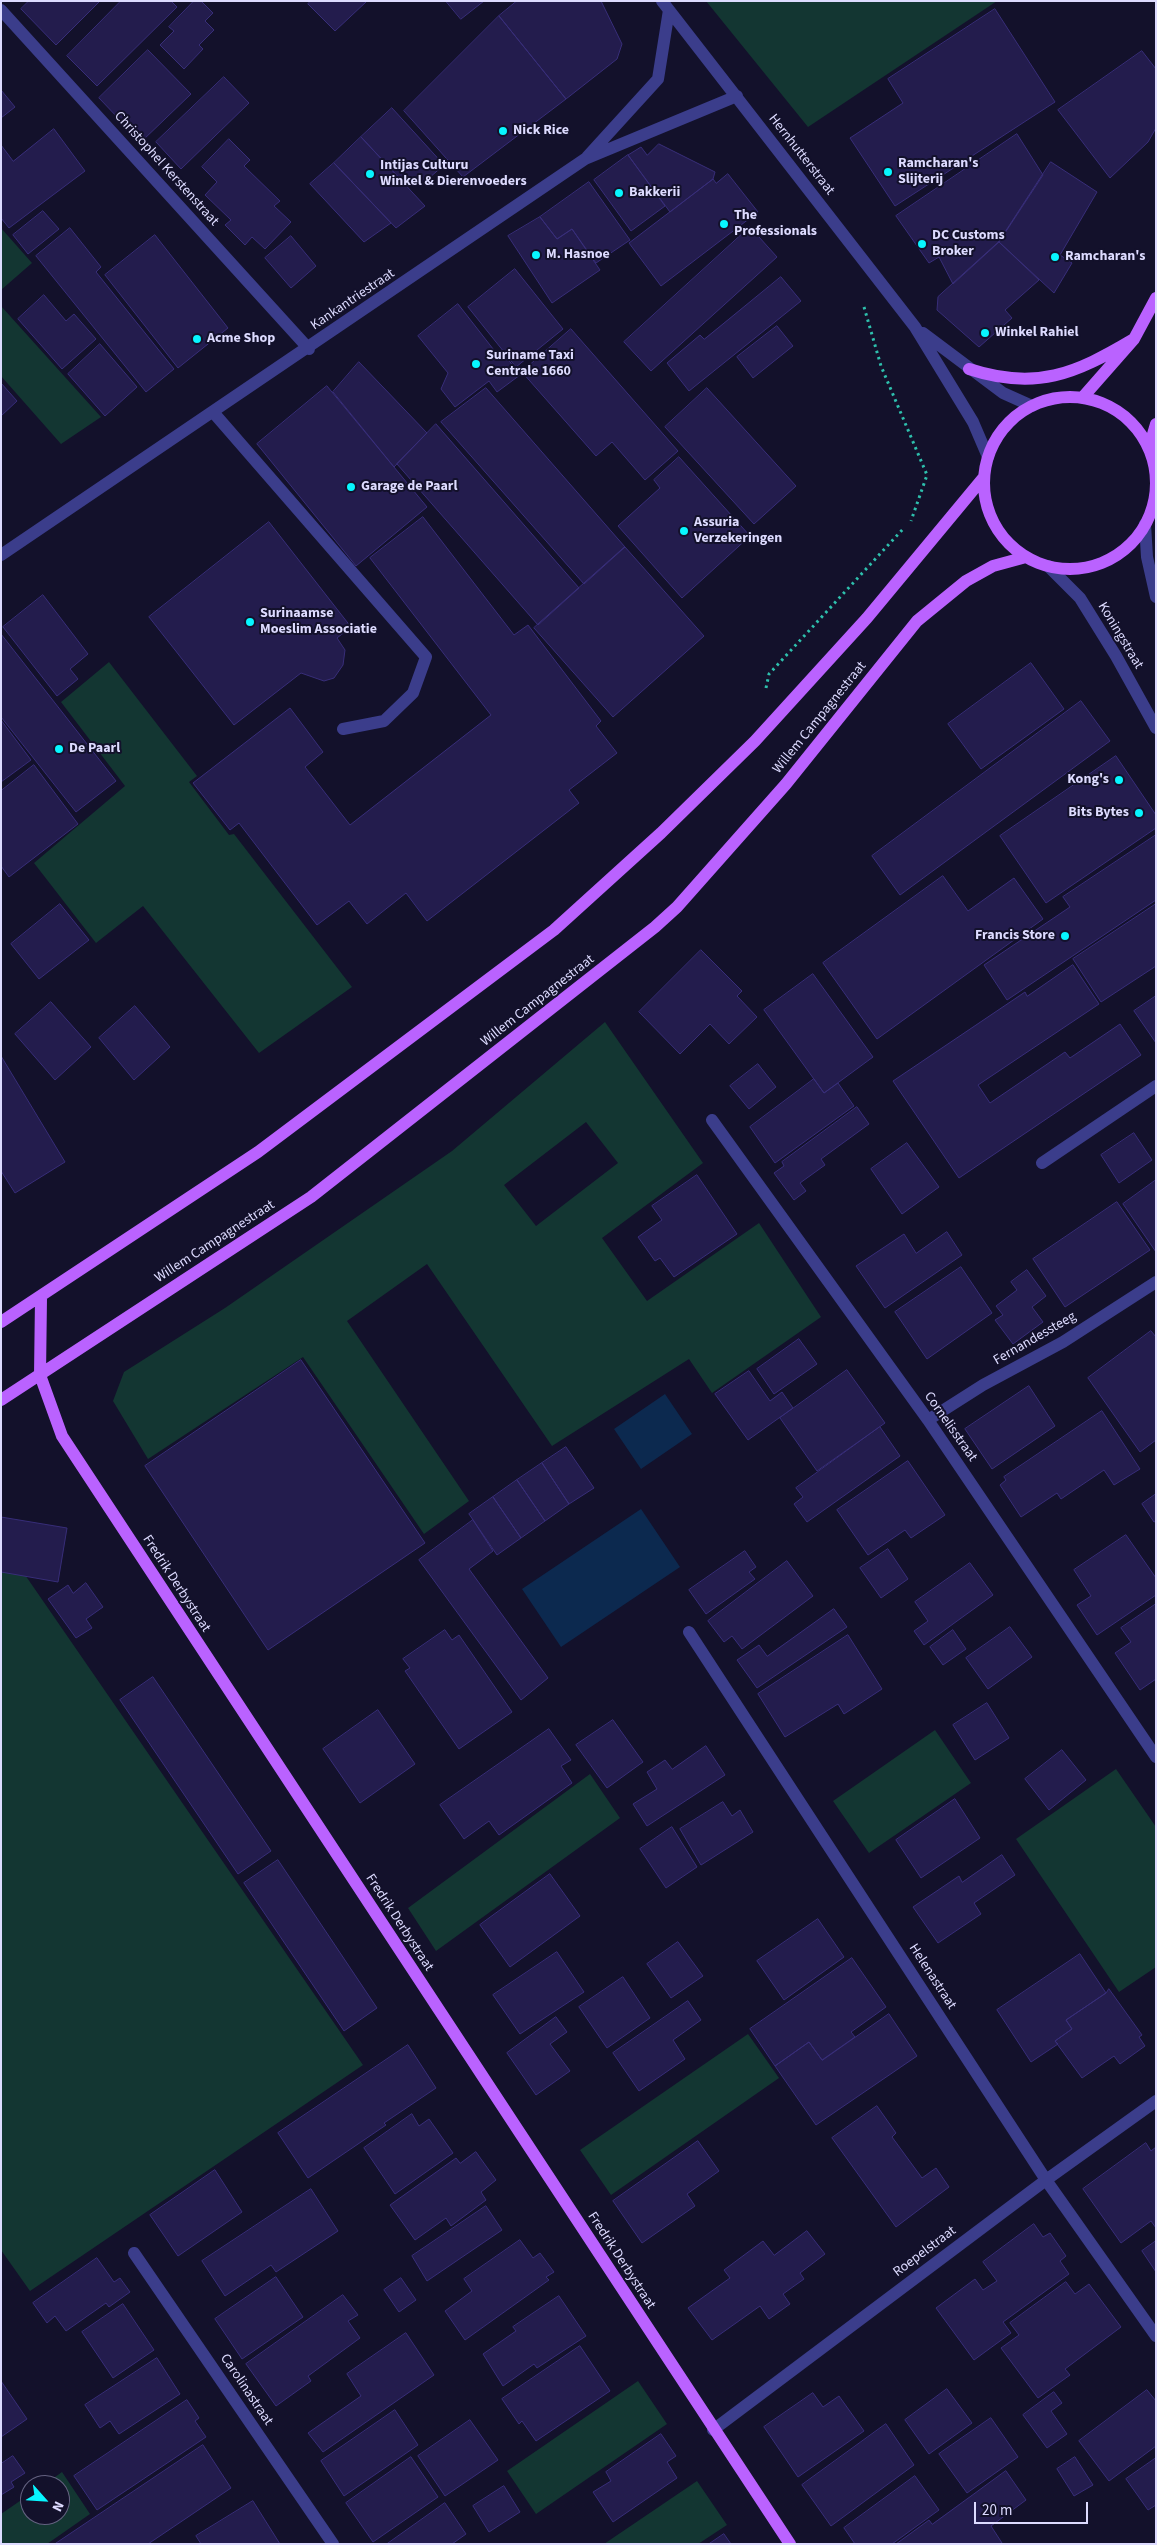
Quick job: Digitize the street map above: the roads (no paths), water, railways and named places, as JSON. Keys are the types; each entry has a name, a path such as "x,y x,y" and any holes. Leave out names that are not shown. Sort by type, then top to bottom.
{"main road":[{"path":"1083,397 1134,339 1156,298"},
{"path":"969,369 995,377 1018,380 1043,378 1072,370 1100,359 1134,339"},
{"path":"1083,397 1104,403 1122,414 1138,429 1149,448 1154,467 1156,487 1153,506 1145,524 1130,544 1109,559 1085,567 1048,566 1026,557 1010,544 996,528 987,508 984,477 988,458 998,436 1012,419 1032,406 1048,400 1083,397"},
{"path":"1149,448 1156,424"},
{"name":"Willem Campagnestraat","path":"1,1322 41,1298 258,1152 554,930 661,833 755,741 867,618 984,477"},
{"name":"Willem Campagnestraat","path":"1,1400 311,1197 655,927 676,907 786,784 917,621 966,581 993,566 1012,559 1026,557"},
{"name":"Fredrik Derbystraat","path":"41,1298 40,1375 62,1436 713,2430 790,2544"}],"street":[{"name":"Hernhutterstraat","path":"666,6 915,327 973,422 988,458"},
{"path":"584,159 658,79 666,6"},
{"name":"Christophel Kerstenstraat","path":"1,10 309,349"},
{"name":"Kankantriestraat","path":"1,555 309,349 584,159 736,96"},
{"name":"Hernhutterstraat","path":"915,327 1003,393 1032,406"},
{"path":"213,412 426,657 413,693 384,721 343,729"},
{"path":"1145,524 1147,557 1156,598"},
{"name":"Koningstraat","path":"1048,566 1080,598 1116,656 1156,728"},
{"path":"1042,1163 1156,1086"},
{"name":"Cornelisstraat","path":"712,1120 928,1420 1156,1757"},
{"name":"Fernandessteeg","path":"928,1420 983,1385 1063,1342 1156,1282"},
{"name":"Helenastraat","path":"689,1632 1046,2180 1156,2336"},
{"name":"Roepelstraat","path":"713,2430 1046,2180 1156,2101"},
{"name":"Carolinastraat","path":"134,2253 333,2544"}],"water":[{"path":"665,1394 692,1434 641,1469 614,1429"},
{"path":"641,1509 680,1567 561,1647 522,1589"}],"place":[{"name":"Nick Rice","path":"503,131"},
{"name":"Ramcharan's Slijterij","path":"888,172"},
{"name":"Intijas Culturu Winkel & Dierenvoeders","path":"370,174"},
{"name":"Bakkerii","path":"619,193"},
{"name":"The Professionals","path":"724,224"},
{"name":"DC Customs Broker","path":"922,244"},
{"name":"M. Hasnoe","path":"536,255"},
{"name":"Ramcharan's","path":"1055,257"},
{"name":"Winkel Rahiel","path":"985,333"},
{"name":"Acme Shop","path":"197,339"},
{"name":"Suriname Taxi Centrale 1660","path":"476,364"},
{"name":"Garage de Paarl","path":"351,487"},
{"name":"Assuria Verzekeringen","path":"684,531"},
{"name":"Surinaamse Moeslim Associatie","path":"250,622"},
{"name":"De Paarl","path":"59,749"},
{"name":"Kong's","path":"1119,780"},
{"name":"Bits Bytes","path":"1139,813"},
{"name":"Francis Store","path":"1065,936"}]}
